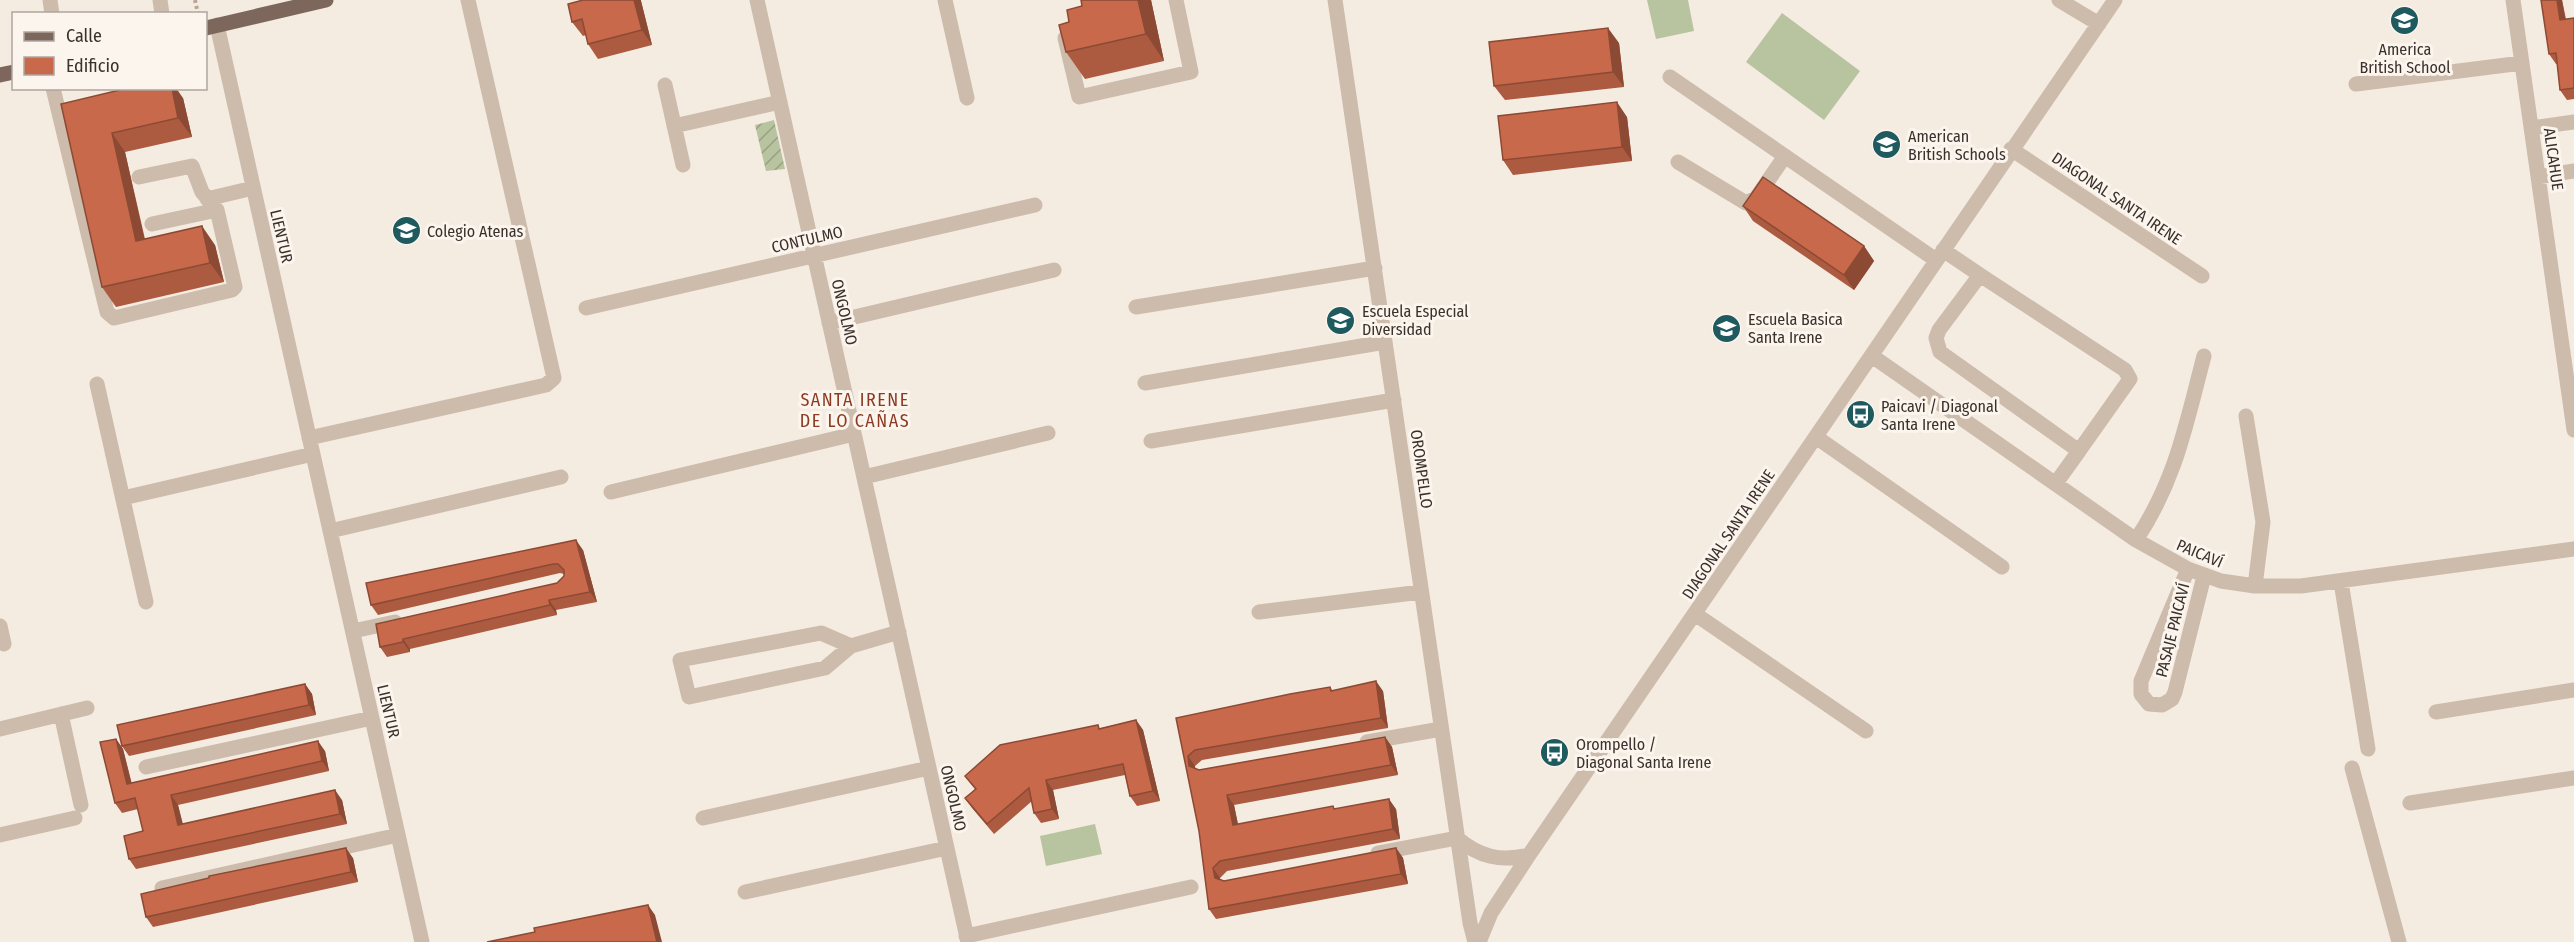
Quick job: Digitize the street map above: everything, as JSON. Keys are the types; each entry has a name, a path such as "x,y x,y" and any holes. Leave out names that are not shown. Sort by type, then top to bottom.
{"main road":[{"path":"211,26 326,0"}],"street":[{"path":"309,438 546,385 554,378 468,0"},
{"name":"ONGOLMO","path":"757,0 967,939 1191,887"},
{"path":"945,0 967,98"},
{"path":"1063,29 1079,98 1191,72 1176,0"},
{"name":"OROMPELLO","path":"1335,0 1457,838 1470,923 1477,942"},
{"path":"2060,0 2099,24"},
{"name":"DIAGONAL SANTA IRENE","path":"1477,942 1491,913 1529,855 2115,0"},
{"name":"ALICAHUE","path":"2514,0 2574,430"},
{"name":"LIENTUR","path":"211,26 253,188 353,631 398,834 417,941"},
{"path":"2356,84 2522,63"},
{"path":"1670,77 1785,156 1940,255 1980,275 2125,370 2130,379 2126,388 2056,483"},
{"path":"665,85 683,165"},
{"path":"53,90 107,312 110,316 114,318 232,290 235,287 212,204 192,166 139,177"},
{"path":"674,126 780,102"},
{"path":"2532,128 2574,122"},
{"name":"DIAGONAL SANTA IRENE","path":"2011,149 2202,276"},
{"path":"1678,162 1746,203 1756,198 1785,156"},
{"path":"2538,177 2574,171"},
{"path":"152,224 253,188"},
{"name":"CONTULMO","path":"586,308 1035,205"},
{"path":"1136,307 1375,268"},
{"path":"829,323 1054,270"},
{"path":"1980,275 1939,330 1936,338 1940,352 2079,451"},
{"path":"1145,383 1385,342"},
{"name":"PAICAVÍ","path":"1872,356 2136,540 2204,576 2255,586 2301,586 2574,549"},
{"path":"2136,540 2151,518 2172,474 2204,356"},
{"path":"97,384 146,603"},
{"path":"1151,441 1394,400"},
{"path":"2246,416 2264,522 2255,586"},
{"path":"864,477 1048,433"},
{"path":"610,492 854,434"},
{"path":"1816,437 2002,567"},
{"path":"123,498 313,454"},
{"path":"330,531 561,477"},
{"name":"PASAJE PAICAVÍ","path":"2188,569 2141,681 2141,694 2149,704 2162,705 2172,699 2175,693 2204,576"},
{"path":"2341,582 2368,749"},
{"path":"1259,612 1421,592"},
{"path":"1695,614 1866,731"},
{"path":"353,631 414,617"},
{"path":"0,626 4,644"},
{"path":"851,646 821,633 680,660 689,697 825,668 851,646 898,632"},
{"path":"2436,712 2574,690"},
{"path":"0,729 87,708"},
{"path":"0,835 78,812 61,714"},
{"path":"147,767 372,718"},
{"path":"1351,745 1441,729"},
{"path":"703,818 929,768"},
{"path":"2352,768 2399,942"},
{"path":"2410,803 2574,778"},
{"path":"162,888 398,834"},
{"path":"1364,856 1457,838 1477,853 1494,858 1529,855"},
{"path":"745,892 947,848"}],"green space":[{"path":"1647,0 1688,0 1694,31 1656,39"},
{"path":"1782,13 1860,71 1824,120 1746,62"},
{"path":"774,120 785,169 766,171 755,125"},
{"path":"1095,824 1102,854 1046,866 1040,836"}],"building":[{"path":"583,0 634,0 642,30 588,44 582,19 572,22 568,4"},
{"path":"1081,0 1138,0 1146,34 1066,52 1059,25 1069,22 1067,10 1082,6"},
{"path":"2541,0 2557,0 2560,20 2574,18 2574,88 2560,90 2556,53 2549,54"},
{"path":"1608,28 1613,72 1494,86 1489,42"},
{"path":"120,90 172,90 178,118 112,133 136,241 202,226 210,263 102,287 61,104"},
{"path":"1617,102 1622,147 1503,160 1498,116"},
{"path":"1763,177 1864,246 1844,275 1743,206"},
{"path":"576,540 590,592 549,600 550,605 403,639 403,642 380,647 376,624 557,583 564,576 564,570 558,564 553,564 371,605 366,583"},
{"path":"1376,681 1381,718 1195,750 1188,756 1189,766 1199,770 1385,737 1391,765 1227,795 1233,825 1333,806 1334,809 1389,799 1393,829 1220,861 1213,868 1215,878 1224,881 1396,848 1401,874 1209,909 1199,831 1176,718 1290,694 1330,687 1331,691"},
{"path":"305,684 309,705 122,746 117,725"},
{"path":"1136,720 1153,791 1130,796 1123,764 1046,780 1052,809 1034,813 1029,788 987,824 965,798 976,789 965,776 1000,745 1098,725 1099,729"},
{"path":"116,739 127,784 318,741 322,761 171,795 178,825 335,790 340,814 129,859 124,836 143,831 135,798 115,803 100,742"},
{"path":"346,848 351,872 146,917 141,894 209,878 209,876"},
{"path":"648,905 657,942 487,942 535,932 534,928"}],"place":[{"name":"America British School","path":"2405,21"},
{"name":"American British Schools","path":"1887,145"},
{"name":"Colegio Atenas","path":"406,231"},
{"name":"Escuela Especial Diversidad","path":"1341,320"},
{"name":"Escuela Basica Santa Irene","path":"1727,328"},
{"name":"Paicavi / Diagonal Santa Irene","path":"1860,415"},
{"name":"Orompello / Diagonal Santa Irene","path":"1555,753"}],"district":[{"name":"SANTA IRENE DE LO CAÑAS","path":"855,410"}]}
